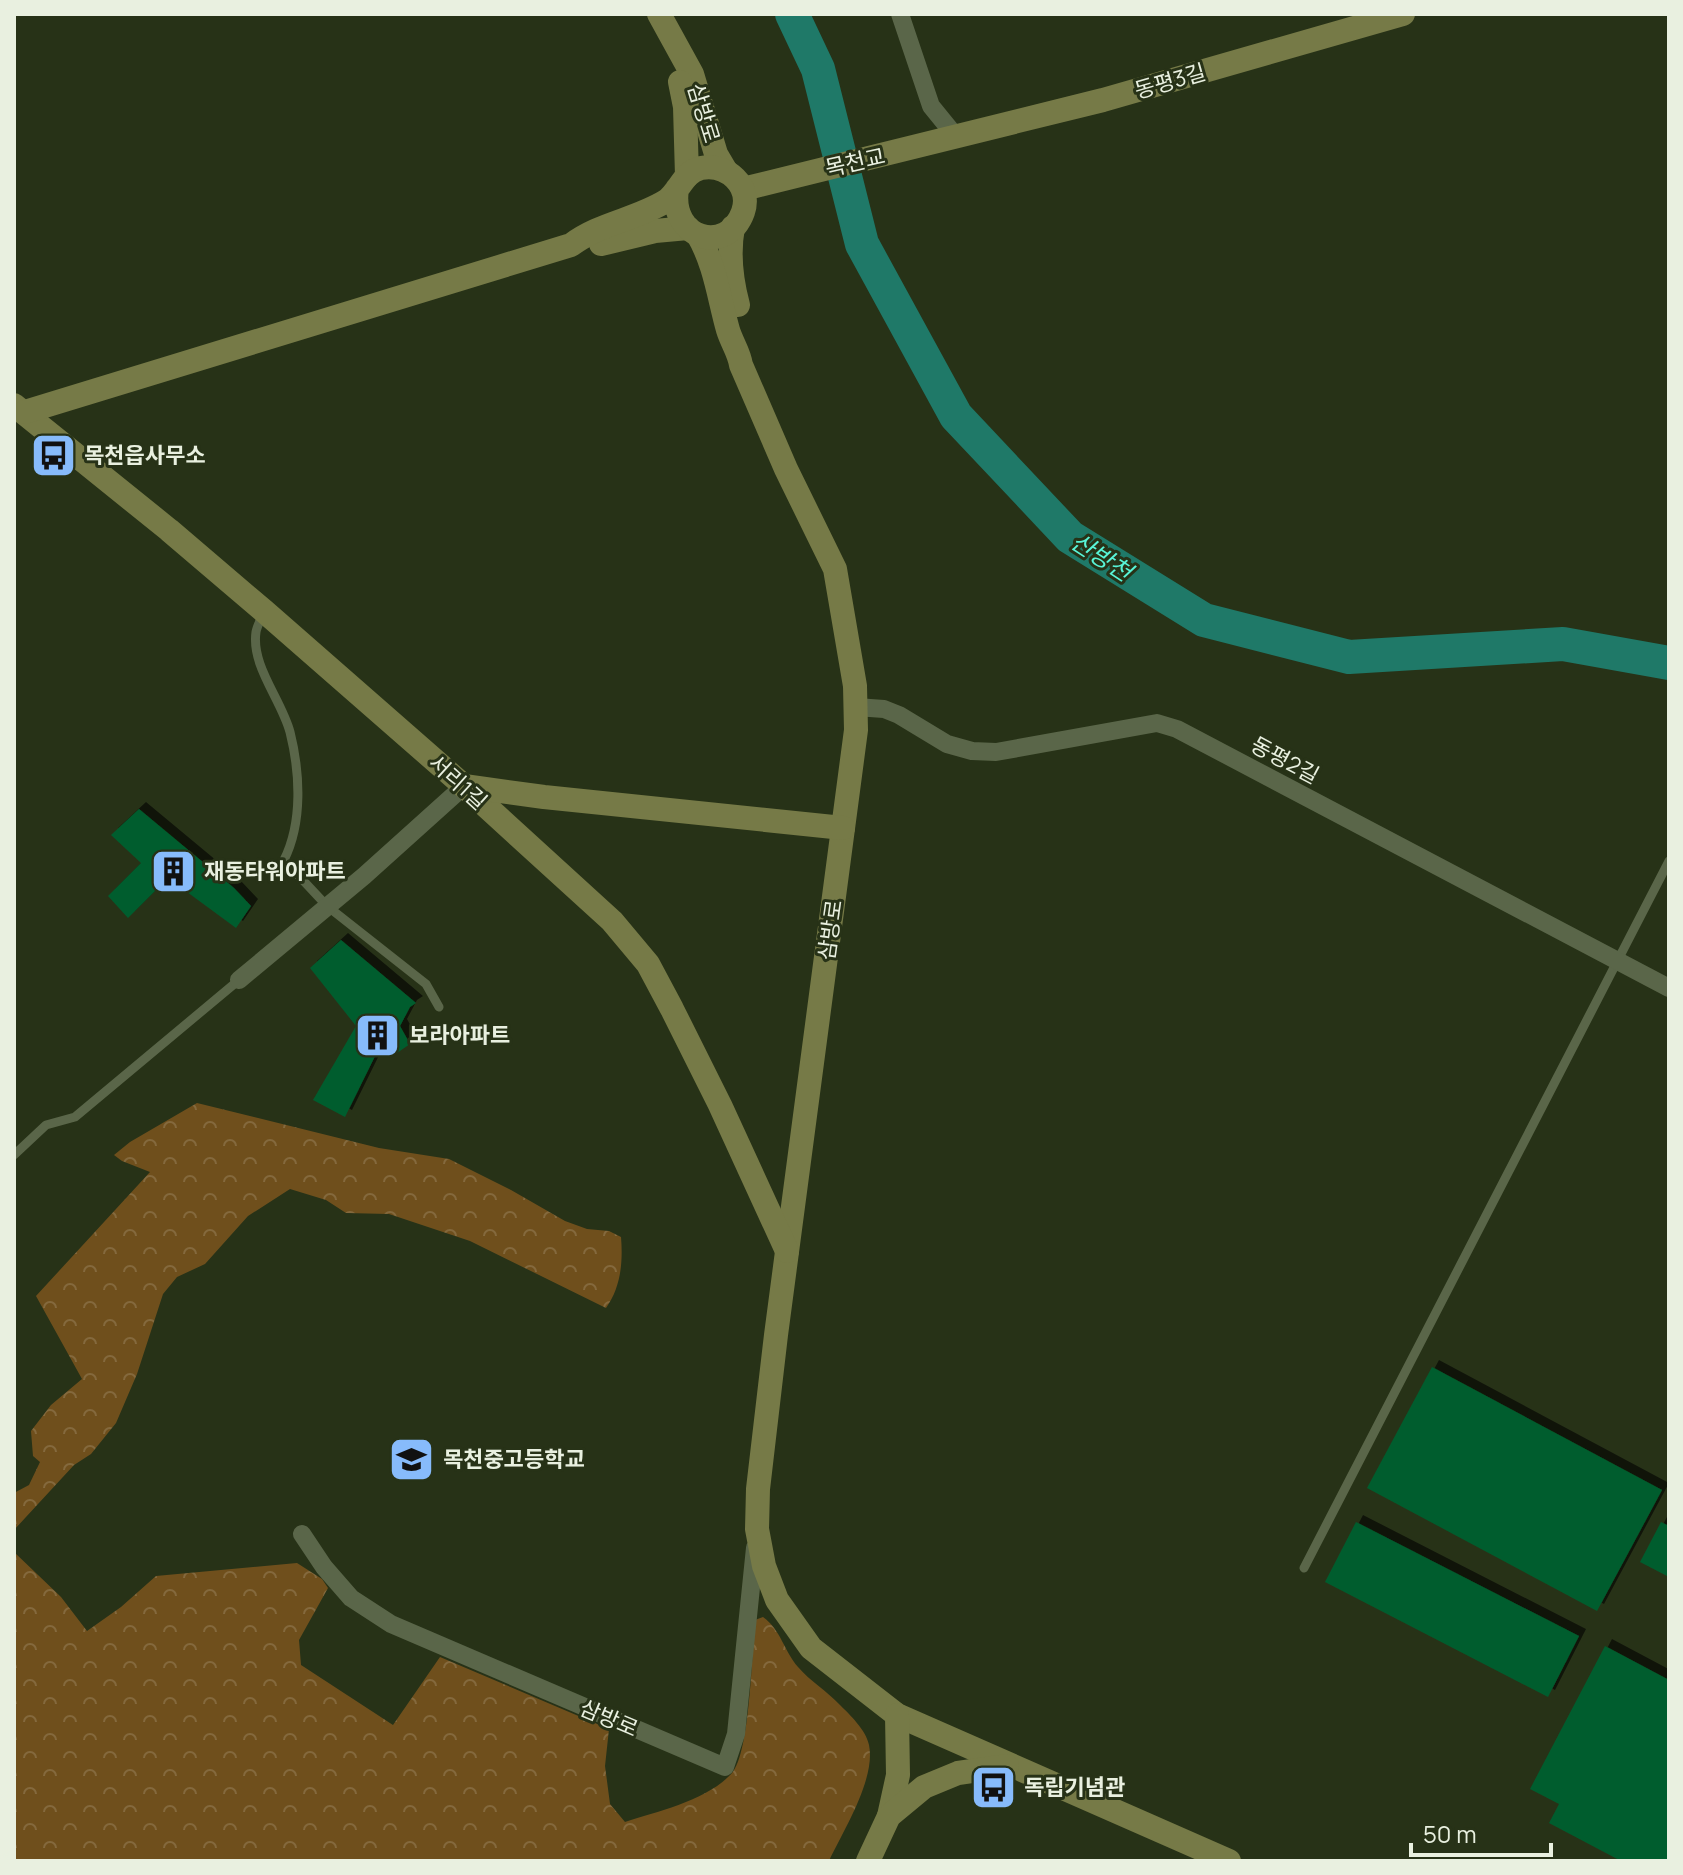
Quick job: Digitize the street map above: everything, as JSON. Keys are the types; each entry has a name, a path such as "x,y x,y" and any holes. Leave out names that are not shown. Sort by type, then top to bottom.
{"street":[{"name":"삼방로","path":"659,14 692,74 716,154 735,180"},
{"path":"900,14 931,106 947,140"},
{"name":"동평3길","path":"947,140 1103,100 1403,14"},
{"name":"삼방로","path":"680,55 678,78 685,107 682,182"},
{"name":"목천교","path":"735,180 774,181 947,140"},
{"path":"20,408 571,245 589,232 657,206 670,198 682,182 704,167 735,180 744,209 733,227 713,237 693,232 655,231 591,247 571,245"},
{"path":"682,182 677,213 693,232"},
{"name":"삼방로","path":"733,227 729,246 732,282 744,328 738,350"},
{"name":"삼방로","path":"302,1534 324,1567 351,1598 391,1624 725,1767 736,1734 757,1529 758,1489 856,730 856,707 835,569 786,469 741,365 738,350 729,334 707,250 693,232"},
{"name":"서리1길","path":"20,408 264,611 612,921 648,964 720,1105 787,1251"},
{"name":"동평2길","path":"856,707 884,709 947,744 972,751 996,752 1157,723 1177,729 1669,988"},
{"path":"239,980 464,786 843,828"},
{"name":"삼방로","path":"757,1529 764,1566 777,1600 811,1648 897,1715 1229,1861"},
{"path":"868,1861 889,1816 898,1775 897,1715"},
{"path":"889,1816 924,1787 958,1773 1008,1766"}],"lane":[{"path":"264,611 256,632 259,660 289,731 298,782 293,843 284,860 327,906 426,984 439,1007"},
{"path":"1304,1568 1669,861"},
{"path":"14,1155 46,1125 75,1117 239,980"}],"green space":[{"path":"197,1103 379,1148 449,1159 565,1221 587,1229 609,1231 621,1237 621,1265 615,1292 606,1308 470,1241 389,1214 346,1213 326,1200 290,1189 248,1216 205,1264 177,1277 163,1294 137,1374 116,1423 91,1454 74,1465 14,1530 14,1493 29,1485 40,1462 33,1456 31,1431 51,1405 82,1379 36,1296 150,1172 114,1155 130,1142"},
{"path":"14,1552 61,1597 87,1631 121,1607 156,1576 297,1563 322,1579 328,1588 299,1640 301,1665 393,1725 440,1657 609,1729 605,1766 610,1804 625,1822 697,1797 732,1773 743,1745 755,1620 763,1617 774,1628 798,1667 861,1728 869,1745 868,1773 857,1804 829,1861 15,1861"}],"building":[{"name":"재동타워아파트","path":"139,809 234,888 251,906 236,928 168,878 128,918 108,896 141,863 111,835"},
{"name":"보라아파트","path":"341,940 416,1003 410,1007 400,1026 410,1044 397,1053 381,1044 345,1117 313,1100 356,1026 310,968"},
{"path":"1432,1367 1662,1490 1597,1611 1367,1488"},
{"path":"1356,1522 1579,1636 1548,1697 1325,1582"},
{"path":"1661,1522 1669,1526 1669,1577 1640,1562"},
{"path":"1605,1646 1669,1680 1669,1861 1621,1861 1549,1823 1559,1804 1530,1789"}],"waterway":[{"name":"산방천","path":"792,14 818,69 862,244 956,416 1070,537 1204,620 1349,657 1563,644 1669,663"}],"place":[{"name":"목천읍사무소","path":"53,455"},
{"name":"재동타워아파트","path":"173,871"},
{"name":"보라아파트","path":"378,1035"},
{"name":"목천중고등학교","path":"412,1459"},
{"name":"독립기념관","path":"993,1787"}]}
